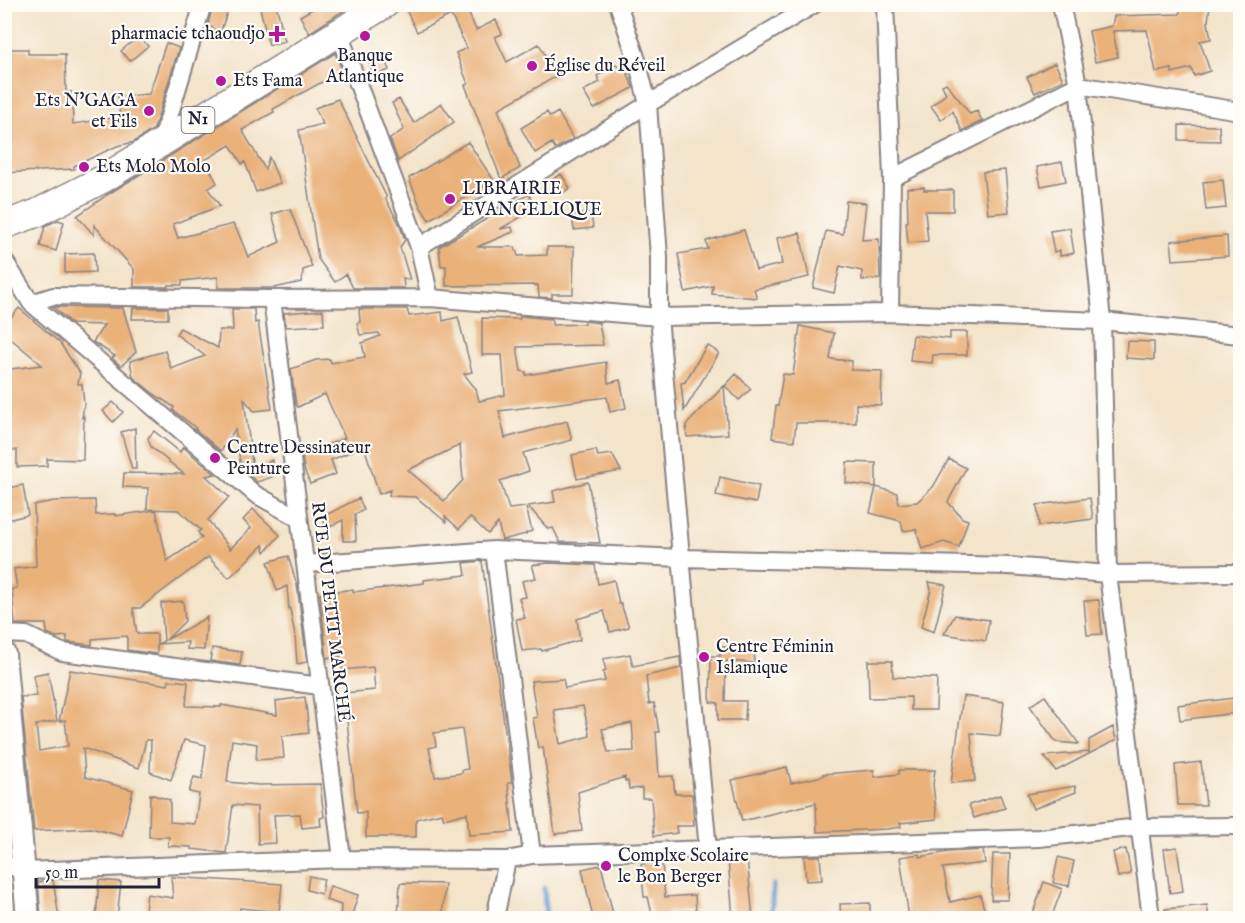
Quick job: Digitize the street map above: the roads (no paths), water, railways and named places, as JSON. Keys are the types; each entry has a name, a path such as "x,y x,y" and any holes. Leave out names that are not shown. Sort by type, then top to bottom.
{"highway":[{"name":"N1","path":"4,225 62,201 103,179 385,4"}],"main road":[{"path":"4,654 14,867 28,918"}],"street":[{"path":"161,143 203,4"},
{"path":"618,4 637,60 648,104 659,256 659,317 708,850"},
{"path":"419,247 648,104 815,4"},
{"path":"885,4 892,178 890,313"},
{"path":"1061,4 1078,85 1102,321 1108,573 1151,918"},
{"path":"339,33 419,247 430,298"},
{"path":"892,178 1078,85 1240,111"},
{"path":"4,260 31,303 255,494 298,518"},
{"path":"31,303 54,296 272,299 430,298 659,317 890,313 1102,321 1240,335"},
{"name":"RUE DU PETIT MARCHÉ","path":"272,299 342,859"},
{"path":"494,550 532,855"},
{"path":"305,564 494,550 682,558 1009,566 1108,573 1240,573"},
{"path":"4,634 26,635 62,652 320,686"},
{"path":"14,867 342,859 507,860 532,855 1039,838 1140,827 1240,826"},
{"path":"495,918 507,860"}],"waterway":[{"path":"771,918 773,885"},
{"path":"544,888 546,918"}],"place":[{"name":"pharmacie tchaoudjo","path":"277,34"},
{"name":"Banque Atlantique","path":"365,36"},
{"name":"Église du Réveil","path":"532,66"},
{"name":"Ets Fama","path":"221,81"},
{"name":"Ets N'GAGA et Fils","path":"149,111"},
{"name":"Ets Molo Molo","path":"84,167"},
{"name":"LIBRAIRIE EVANGELIQUE","path":"450,199"},
{"name":"Centre Dessinateur Peinture","path":"215,458"},
{"name":"Centre Féminin Islamique","path":"704,657"},
{"name":"Complxe Scolaire le Bon Berger","path":"606,866"}]}
